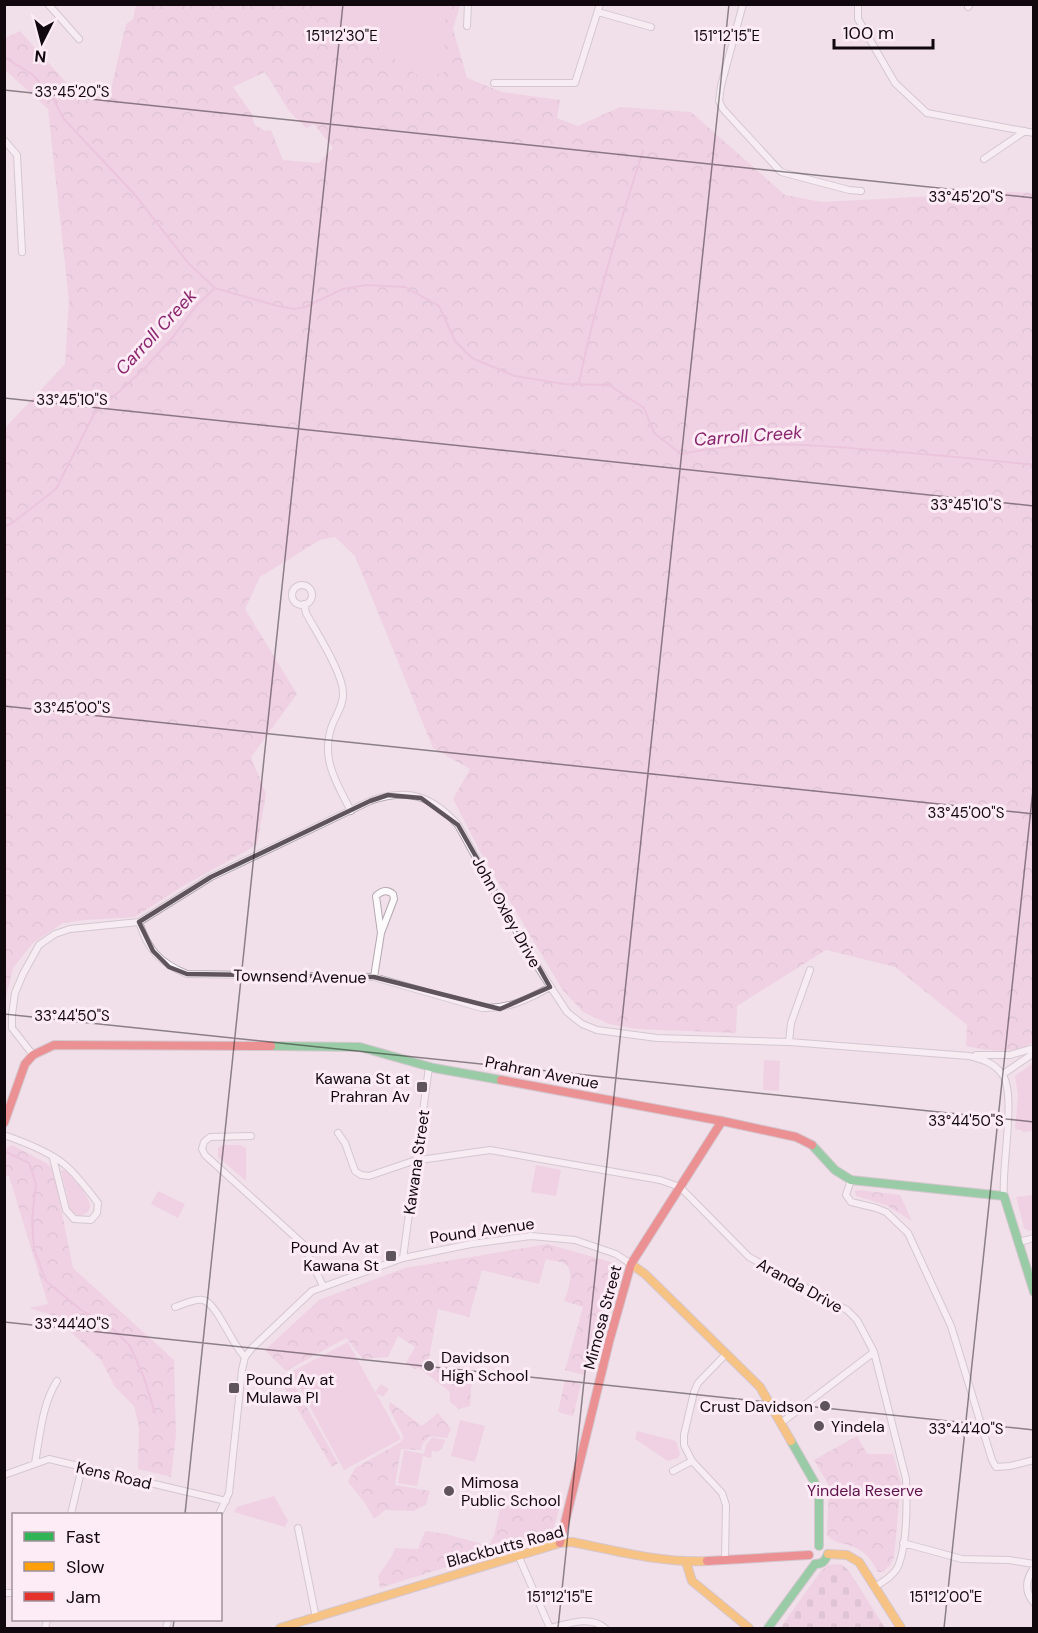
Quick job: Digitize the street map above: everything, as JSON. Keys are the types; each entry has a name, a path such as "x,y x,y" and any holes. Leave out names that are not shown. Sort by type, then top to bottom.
{"street":[{"path":"48,4 79,39"},
{"path":"467,26 468,4"},
{"path":"494,83 575,83 600,4"},
{"path":"743,4 721,86 719,101 723,109 781,172 861,191"},
{"path":"858,4 858,19 895,83 927,113 1034,133"},
{"path":"598,12 651,27"},
{"path":"984,159 1025,131"},
{"path":"4,140 17,155 22,252"},
{"path":"304,604 306,613 342,680 344,694 342,705 330,732 327,755 334,780 351,811"},
{"name":"John Oxley Drive","path":"33,1055 12,1028 12,1014 15,993 39,945 55,934 70,929 139,922 211,877 388,795 405,795 422,798 446,812 458,825 528,952 567,1012 582,1024 597,1030 657,1038 789,1042 969,1056 982,1059 1003,1074"},
{"path":"374,977 381,933 394,899 393,894 387,891 376,896 381,933"},
{"name":"Townsend Avenue","path":"139,922 153,951 169,967 187,974 374,977 482,1008 500,1009 524,1002 550,987"},
{"path":"789,1042 791,1023 810,970"},
{"name":"Prahran Avenue","path":"33,1055 54,1045 73,1044 360,1047 429,1067 722,1121 803,1139 814,1146 836,1170 851,1180"},
{"path":"969,1056 1010,1055 1034,1048"},
{"path":"1034,1053 1003,1074 1009,1095 1004,1196 1034,1292"},
{"path":"4,1123 25,1064 33,1055"},
{"name":"Kawana Street","path":"403,1258 429,1067"},
{"name":"Mimosa Street","path":"560,1542 609,1342 631,1264 722,1121"},
{"path":"338,1133 345,1143 355,1171 361,1175 369,1176 416,1161 490,1150 660,1180 680,1186"},
{"path":"4,1135 53,1158 63,1163 98,1203 97,1213 91,1220 74,1219 66,1210 53,1158"},
{"path":"251,1136 210,1137 204,1142 202,1149 205,1155 303,1244 323,1286"},
{"path":"1004,1196 851,1180 846,1195 855,1204 886,1212 910,1237 951,1326 996,1467 1034,1460"},
{"name":"Aranda Drive","path":"680,1186 749,1257 847,1310 856,1320 874,1352 906,1479 903,1543 899,1566 892,1575 875,1587"},
{"name":"Pound Avenue","path":"245,1357 304,1298 323,1286 403,1258 471,1244 531,1236 575,1240 616,1254 645,1274 760,1387 816,1485 819,1497 819,1546"},
{"path":"1019,1242 1034,1238"},
{"path":"175,1307 198,1299 204,1300 211,1305 236,1347 245,1357 229,1492 220,1513"},
{"path":"781,1423 874,1352"},
{"path":"725,1560 726,1505 722,1493 692,1461 684,1445 684,1435 698,1383 726,1354"},
{"path":"35,1463 50,1392 57,1382"},
{"name":"Kens Road","path":"4,1475 49,1459 226,1501"},
{"path":"673,1471 692,1461"},
{"path":"71,1513 82,1467"},
{"path":"298,1528 316,1618"},
{"name":"Blackbutts Road","path":"280,1629 560,1542 572,1542 662,1560 686,1562 810,1555"},
{"path":"903,1543 962,1559 1009,1560 1034,1564"},
{"path":"819,1546 825,1548 828,1554 825,1561 815,1564 811,1560 811,1549 819,1546"},
{"path":"828,1554 847,1555 856,1559 901,1629"},
{"path":"518,1556 550,1628 592,1620 605,1629"},
{"path":"686,1562 692,1581 749,1629"},
{"path":"768,1629 815,1564"},
{"path":"1034,1568 1028,1577 1026,1586 1034,1603"}],"highlighted area":[{"path":"388,795 421,798 458,825 550,987 500,1009 374,977 187,974 169,967 153,951 139,922 211,877 370,801"}],"green space":[{"path":"136,5 460,5 453,29 467,78 502,92 560,100 557,118 578,126 620,107 691,112 785,195 822,202 1011,192 1033,193 1033,1042 1018,1049 1009,1050 966,1046 967,1025 895,967 826,950 737,1006 736,1033 637,1029 609,1024 583,1012 562,989 481,853 453,799 470,769 433,748 355,556 335,537 320,540 260,577 245,609 297,694 251,757 266,794 257,845 183,886 135,917 63,923 33,943 13,968 5,1001 5,428 65,364 69,301 48,109 5,70 5,38 20,31 81,99 110,94 126,24 133,19","holes":["265,72 289,111 306,128 314,124 333,148 319,163 283,160 271,130 265,131 254,124 252,114 233,87"]},
{"path":"320,5 446,5 443,73 420,77"},
{"path":"764,1060 780,1061 779,1091 763,1090"},
{"path":"1033,1063 1033,1131 1022,1132 1022,1130 1015,1129 1018,1096 1015,1076"},
{"path":"12,1145 53,1169 73,1268 174,1360 176,1435 171,1477 138,1469 139,1427 134,1406 115,1387 101,1360 52,1315 29,1308 48,1304 9,1176 5,1175 4,1155 7,1147"},
{"path":"223,1145 240,1145 246,1148 246,1181 218,1157 218,1148"},
{"path":"536,1165 561,1170 556,1196 531,1192"},
{"path":"61,1170 66,1171 86,1196 90,1208 86,1213 78,1216 70,1210"},
{"path":"158,1191 185,1204 178,1218 151,1204"},
{"path":"855,1191 900,1195 912,1221 886,1205 856,1196"},
{"path":"1033,1195 1033,1230 1029,1231 1024,1228 1016,1197"},
{"path":"548,1244 621,1265 602,1338 588,1353 584,1375 565,1370 583,1307 564,1301 570,1282 568,1267 563,1263 546,1259 539,1284 482,1270 469,1317 438,1309 428,1364 472,1377 470,1406 459,1409 450,1402 450,1392 419,1368 415,1369 406,1363 415,1347 398,1336 388,1357 363,1359 346,1338 286,1371 265,1350 319,1300 405,1268"},
{"path":"348,1342 375,1392 381,1384 389,1389 383,1397 376,1393 401,1439 344,1470 291,1372"},
{"path":"277,1375 291,1379 338,1463 332,1467"},
{"path":"565,1380 581,1384 573,1416 558,1412"},
{"path":"390,1402 422,1426 438,1413 451,1429 447,1438 430,1436 423,1443 421,1450 401,1449 395,1485 430,1491 426,1505 413,1511 385,1510 374,1519 365,1503 348,1482 355,1468 404,1438 389,1408"},
{"path":"460,1420 485,1426 475,1462 451,1456"},
{"path":"637,1431 676,1441 680,1454 678,1458 668,1461 635,1439"},
{"name":"Yindela Reserve","path":"857,1436 867,1454 893,1454 901,1483 894,1557 883,1572 878,1572 862,1551 837,1542 827,1535 829,1486 814,1460"},
{"path":"432,1437 445,1440 442,1449 437,1452 432,1451 431,1458 423,1456 417,1486 398,1483 404,1450 424,1454 426,1445"},
{"path":"274,1496 288,1521 285,1527 234,1512 237,1507"},
{"path":"503,1496 560,1506 552,1534 380,1588 378,1576 395,1548 418,1549 425,1531 446,1534 489,1546 494,1535"},
{"path":"841,1564 849,1571 885,1628 780,1628 821,1571 828,1565"}],"waterway":[{"path":"4,57 33,75 54,100 63,118 136,196 189,264 215,288"},
{"path":"579,383 592,324 643,151"},
{"name":"Carroll Creek","path":"4,526 11,524 56,489 94,414 143,370 173,337 196,306 215,288 294,309 305,307 343,289 366,285 405,287 439,306 455,341 472,358 515,376 564,384 609,385 644,408 654,433 681,454 753,445 801,445 1034,465"},
{"path":"4,1151 29,1163 36,1184 32,1220 34,1249 46,1281 81,1310 112,1328 130,1346 144,1378 155,1413"}],"traffic: fast":[{"path":"271,1046 360,1047 434,1068 501,1080"},
{"path":"812,1145 835,1170 851,1180 1004,1196 1034,1292"},
{"path":"791,1441 816,1485 819,1497 819,1546"},
{"path":"815,1564 823,1562 828,1554"},
{"path":"768,1628 815,1564"}],"traffic: slow":[{"path":"631,1264 645,1274 760,1387 791,1441"},
{"path":"280,1628 560,1543 572,1542 656,1558 707,1561"},
{"path":"828,1554 847,1555 859,1562 901,1628"},
{"path":"686,1562 692,1581 749,1628"}],"traffic: jam":[{"path":"4,1123 25,1064 33,1055 54,1045 271,1046"},
{"path":"501,1080 722,1121 796,1137 812,1145"},
{"path":"560,1543 609,1342 631,1264 722,1121"},
{"path":"707,1561 809,1555"}],"place":[{"name":"Kawana St at Prahran Av","path":"422,1087"},
{"name":"Pound Av at Kawana St","path":"391,1256"},
{"name":"Davidson High School","path":"429,1366"},
{"name":"Pound Av at Mulawa Pl","path":"234,1388"},
{"name":"Crust Davidson","path":"825,1406"},
{"name":"Yindela","path":"819,1426"},
{"name":"Mimosa Public School","path":"449,1491"}]}
